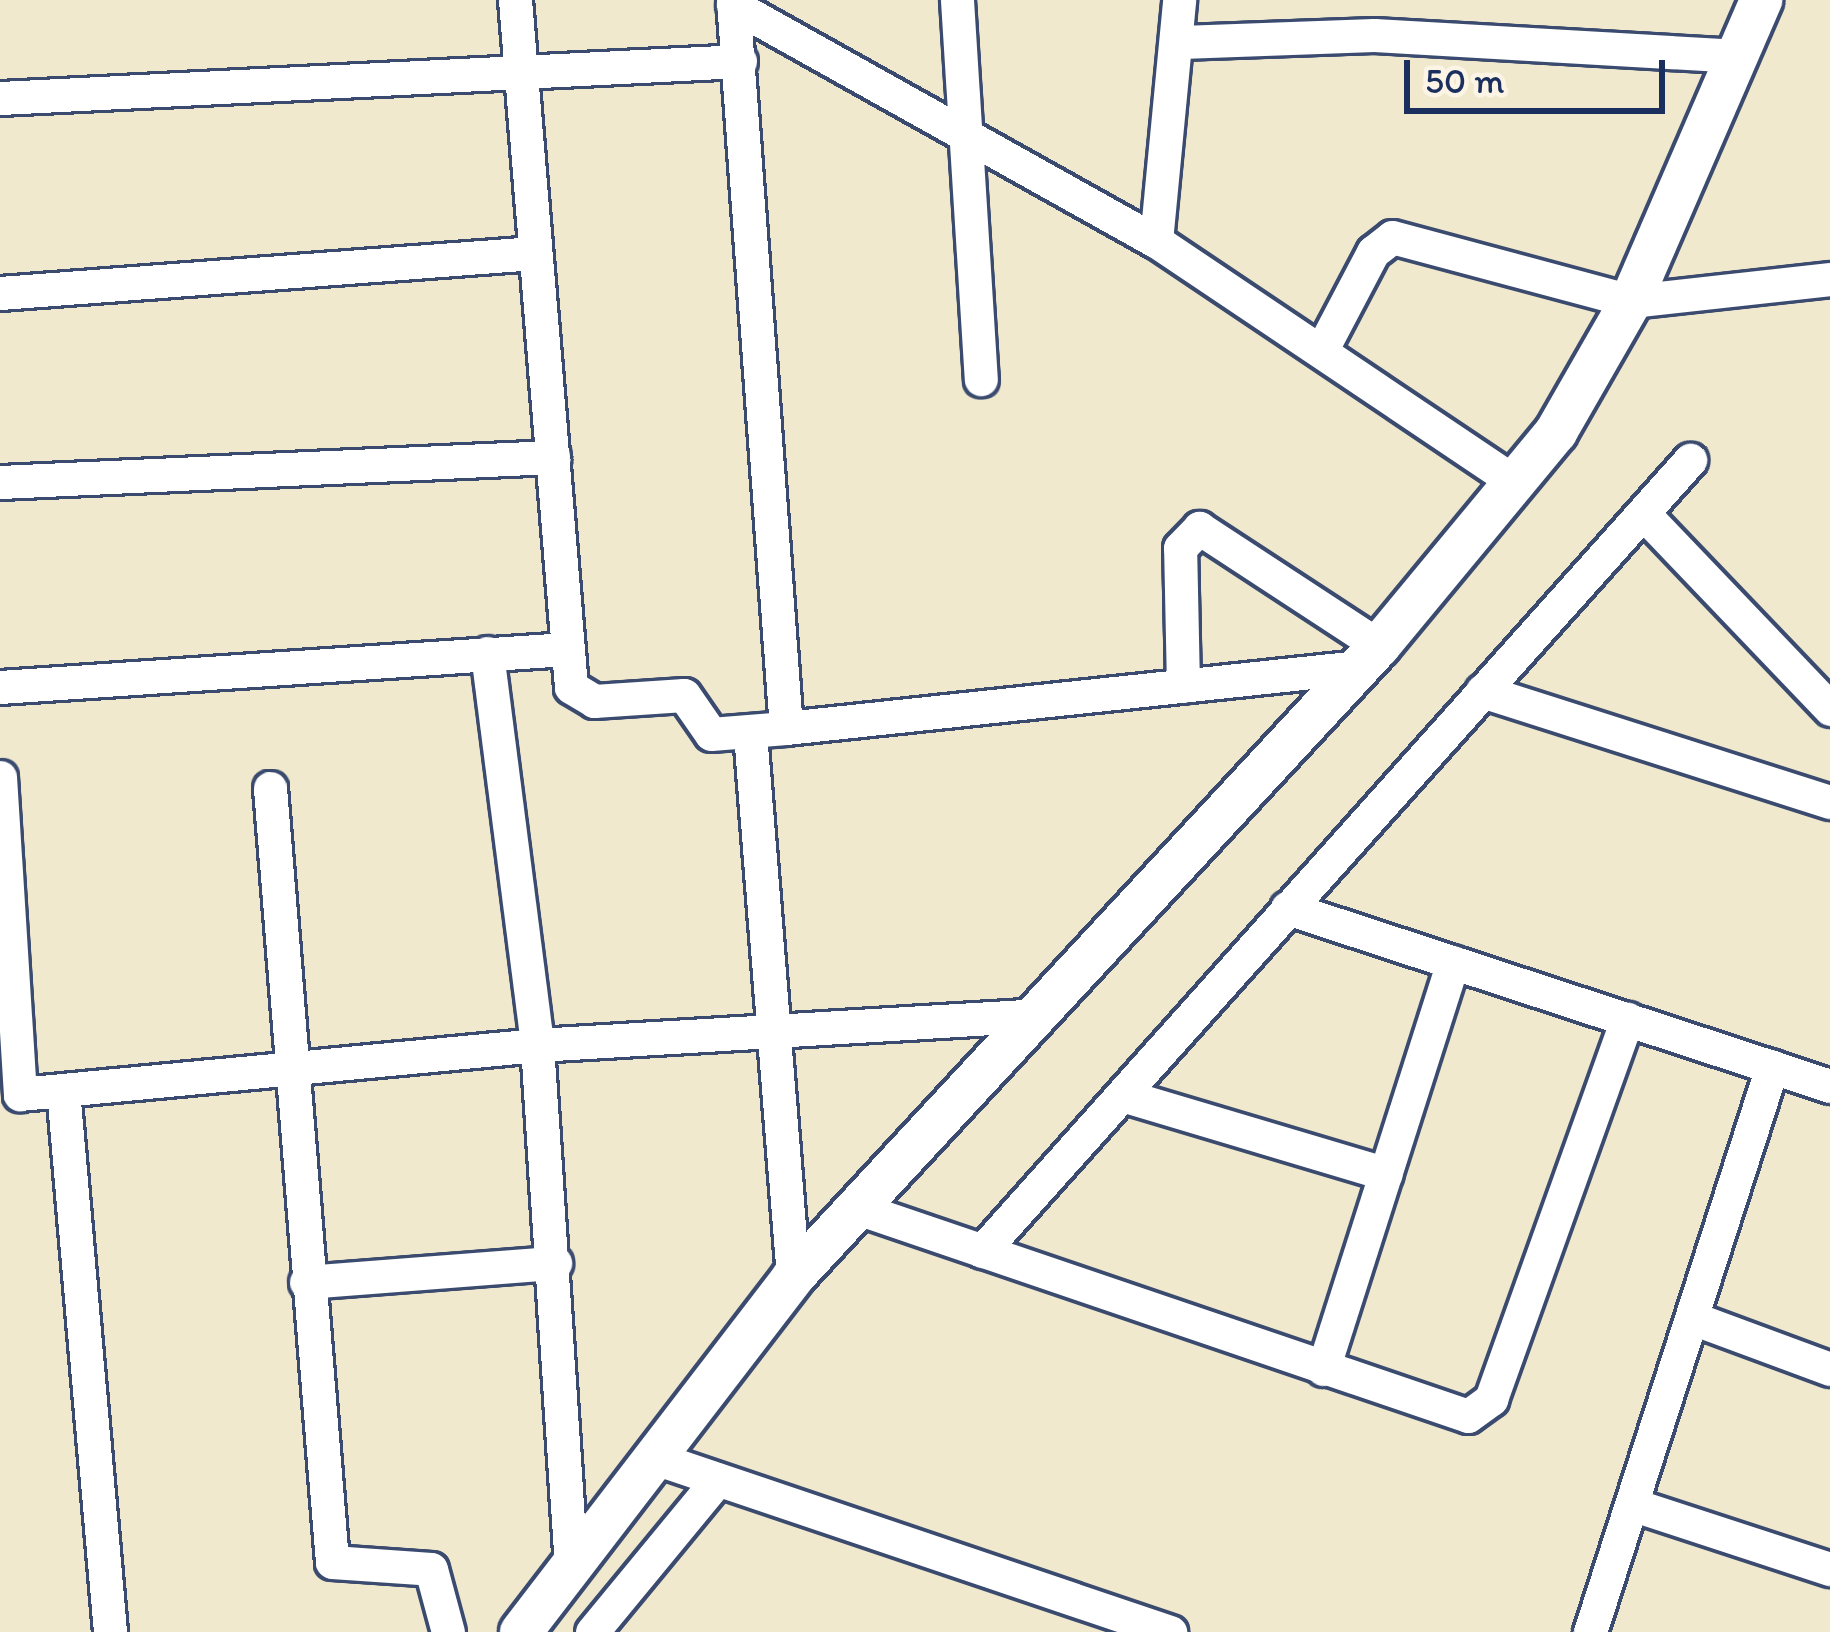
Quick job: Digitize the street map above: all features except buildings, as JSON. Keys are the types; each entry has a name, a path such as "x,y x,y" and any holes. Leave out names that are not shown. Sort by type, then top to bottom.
{"street":[{"path":"515,0 566,649 584,700 684,695 711,734 750,733 1183,686 1369,657"},
{"path":"957,0 982,379"},
{"path":"1156,241 1181,42 1178,0"},
{"path":"521,1632 793,1277 860,1209 1026,1016 1369,657 1516,483 1631,301 1761,0"},
{"path":"733,3 1156,241 1516,483"},
{"path":"733,3 786,728"},
{"path":"1181,42 1374,35 1734,56"},
{"path":"0,98 522,66 740,61"},
{"path":"1321,351 1373,252 1393,237 1631,301 1830,279"},
{"path":"0,293 535,253"},
{"path":"0,482 553,457"},
{"path":"982,1251 1690,460"},
{"path":"1642,512 1830,709"},
{"path":"1183,686 1180,548 1199,528 1369,657"},
{"path":"0,687 566,649"},
{"path":"487,653 537,1045 555,1263 571,1566"},
{"path":"1482,691 1830,802"},
{"path":"750,733 793,1277"},
{"path":"0,777 10,1095 537,1045 775,1035 1026,1016"},
{"path":"271,788 289,1069 332,1562 431,1569 448,1632"},
{"path":"1287,908 1830,1086"},
{"path":"1323,1369 1454,962"},
{"path":"860,1209 1451,1415 1482,1411 1627,1019"},
{"path":"1590,1632 1637,1506 1772,1067"},
{"path":"63,1090 110,1632"},
{"path":"1125,1096 1385,1174"},
{"path":"306,1282 555,1263"},
{"path":"1694,1319 1830,1369"},
{"path":"655,1458 715,1484 1170,1632"},
{"path":"592,1632 715,1484"},
{"path":"1637,1506 1830,1569"}]}
